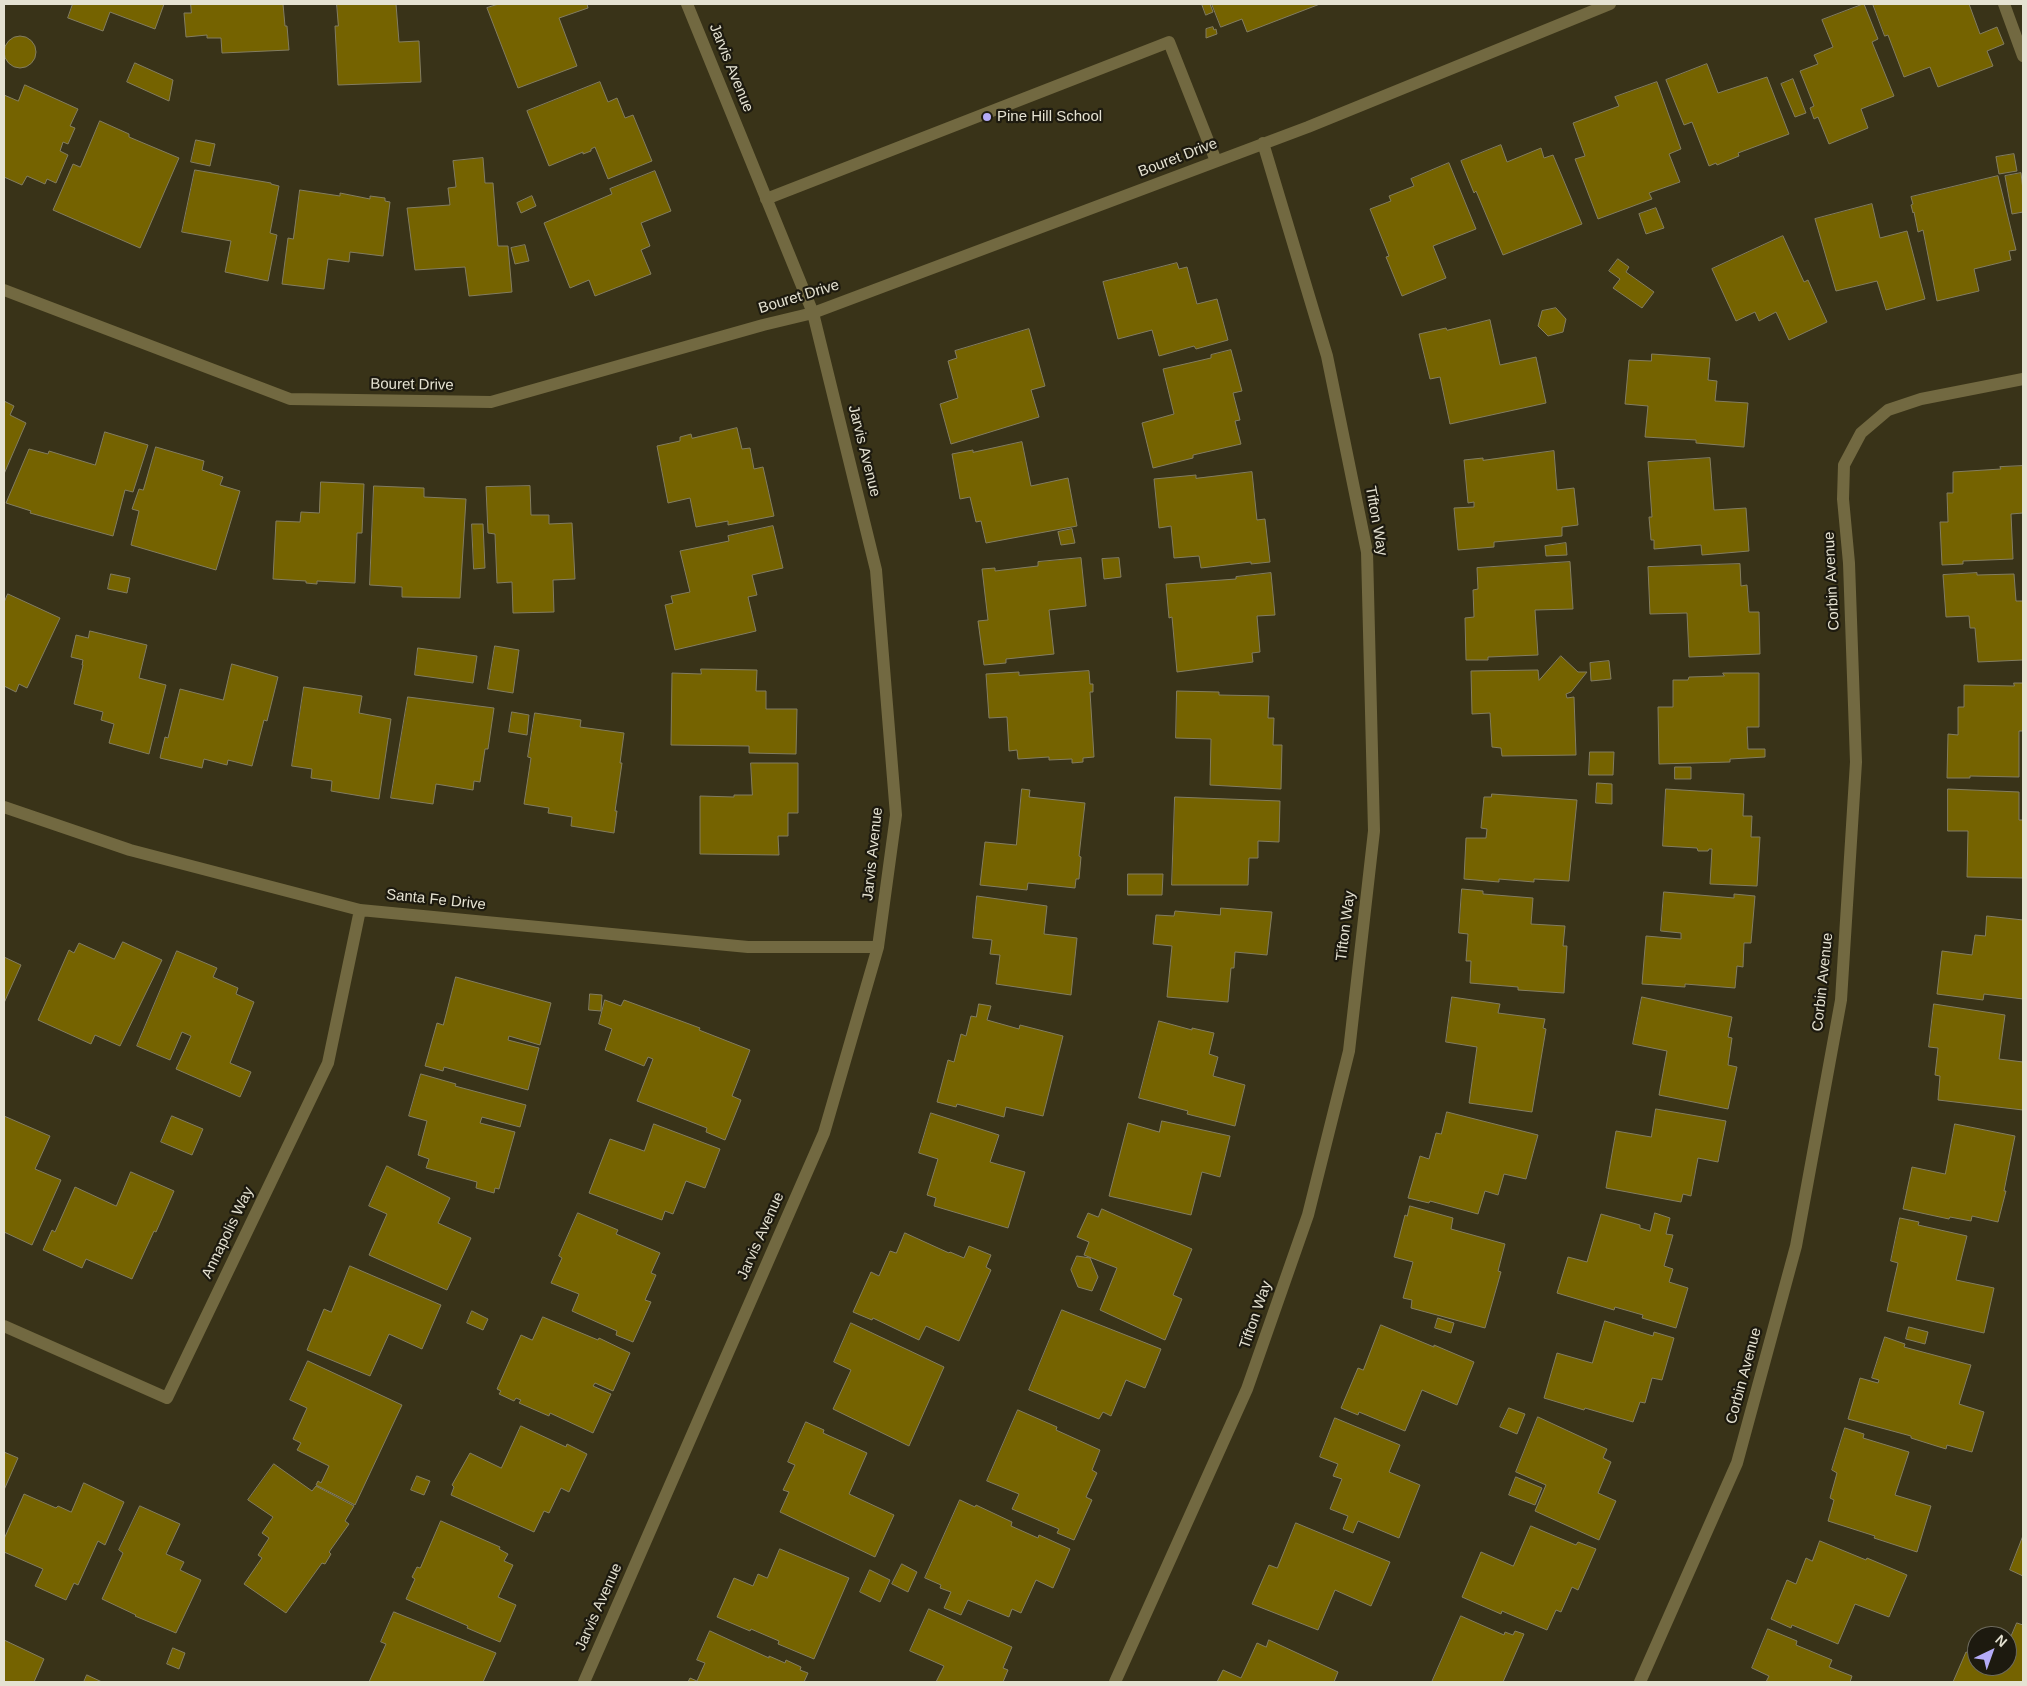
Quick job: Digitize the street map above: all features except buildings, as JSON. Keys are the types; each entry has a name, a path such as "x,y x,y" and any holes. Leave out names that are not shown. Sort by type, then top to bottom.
{"street":[{"name":"Jarvis Avenue","path":"584,1682 824,1133 878,947 896,815 876,570 813,313 687,4"},
{"name":"Bouret Drive","path":"4,290 290,399 491,402 763,325 813,313 1308,127 1610,4"},
{"path":"2004,4 2023,56"},
{"path":"766,198 1169,42 1216,161"},
{"name":"Tifton Way","path":"1115,1682 1247,1389 1308,1215 1349,1050 1374,831 1367,552 1327,356 1263,143"},
{"name":"Corbin Avenue","path":"1640,1682 1737,1463 1796,1246 1841,1000 1856,762 1849,563 1843,500 1844,465 1861,433 1888,410 1921,399 2023,379"},
{"name":"Santa Fe Drive","path":"4,806 130,850 360,910 748,947 878,947"},
{"name":"Annapolis Way","path":"4,1326 167,1398 328,1063 360,910"}],"place":[{"name":"Pine Hill School","path":"987,117"}]}
